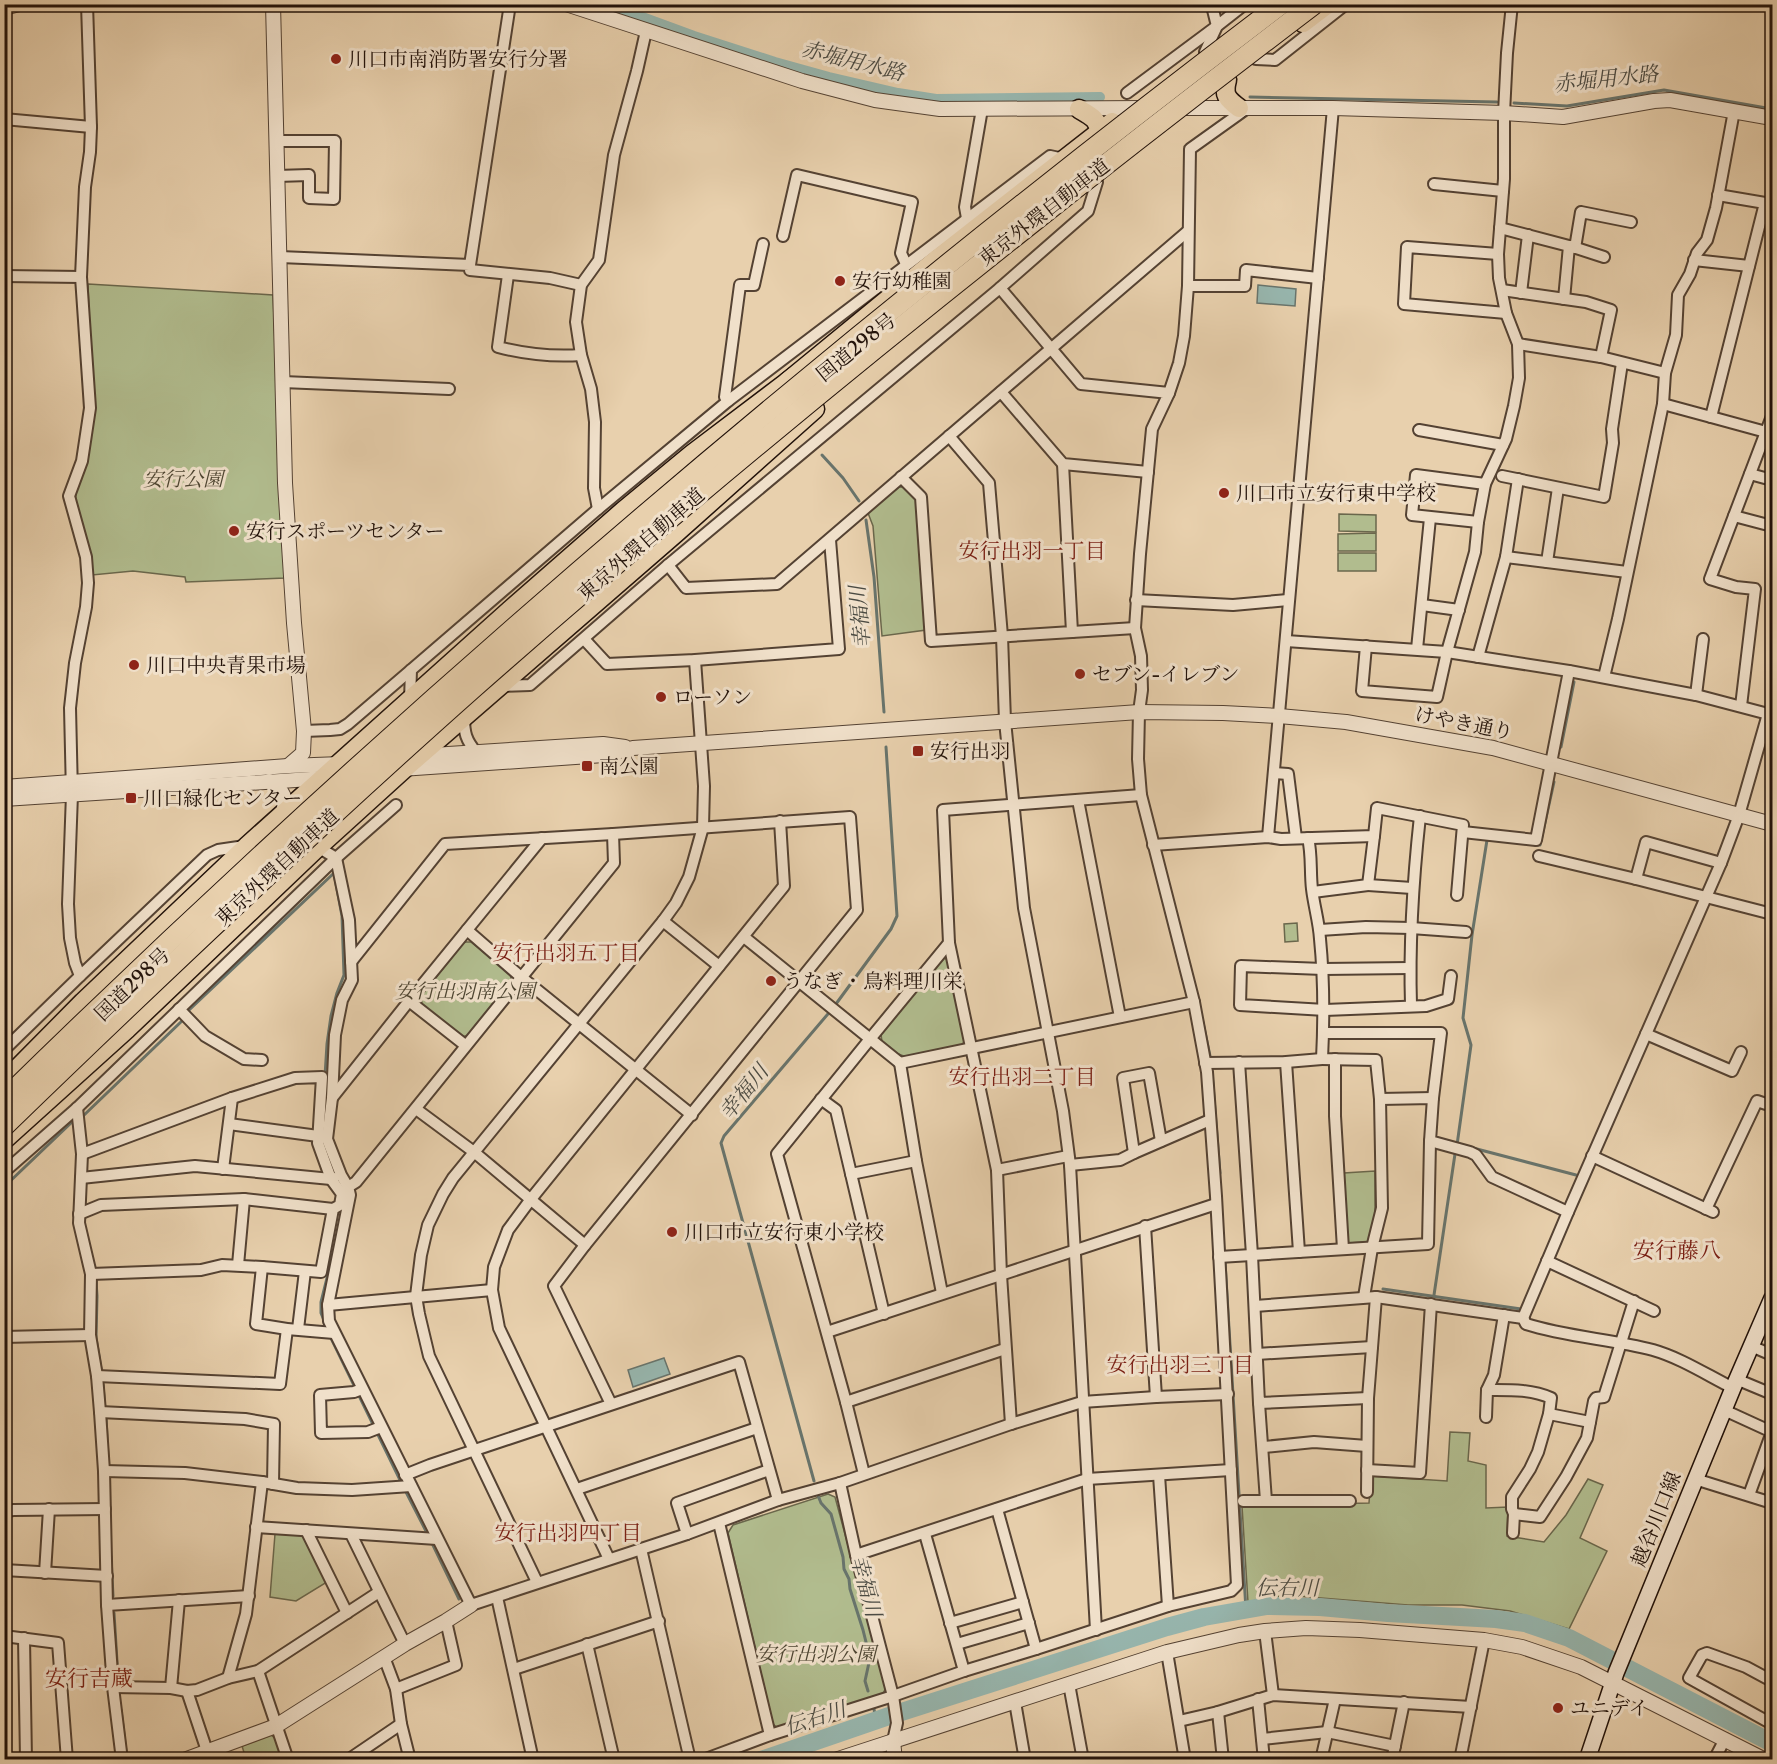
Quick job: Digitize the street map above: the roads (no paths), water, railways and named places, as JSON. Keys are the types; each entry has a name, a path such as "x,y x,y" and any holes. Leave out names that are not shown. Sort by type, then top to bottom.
{"highway":[{"name":"国道298号","path":"452,671 619,524 795,375 947,251 1099,132 1129,101 1205,52 1267,4"},
{"name":"東京外環自動車道","path":"4,1100 281,838 459,676 635,523 941,269 1281,4"},
{"name":"東京外環自動車道","path":"4,1126 286,858 474,688 664,523 983,260 1111,158 1314,4"},
{"name":"国道298号","path":"480,694 640,555 815,409 1097,182 1328,4"},
{"path":"1227,80 1225,89 1229,100 1243,108"},
{"path":"1079,109 1096,120 1099,132"},
{"path":"4,1082 83,1002 247,846 410,700 623,511 692,454 795,375"},
{"path":"4,1139 127,1029 318,847 404,769 815,409"},
{"name":"国道298号","path":"4,1088 266,840"},
{"name":"国道298号","path":"4,1139 293,863"}],"main road":[{"name":"越谷川口線","path":"1587,1760 1614,1678 1695,1479 1773,1298"}],"street":[{"path":"4,8 19,4"},
{"path":"80,976 70,938 68,904 72,788 70,708 88,583 86,557 69,496 82,461 90,408 81,278 85,188 91,127 87,4"},
{"path":"273,4 285,483 304,731 303,753 288,766"},
{"path":"510,4 470,270 550,278 581,285"},
{"path":"566,4 802,81 875,100 940,109 1079,109 1129,101 1191,108 1333,108 1563,117 1670,100 1773,118"},
{"path":"1205,52 1217,26 1213,10 1214,4"},
{"path":"1129,101 1245,4"},
{"path":"1256,59 1275,60 1346,4"},
{"path":"1366,646 1362,691 1437,697 1475,552 1485,484 1503,445 1514,406 1519,378 1518,344 1506,313 1498,254 1503,191 1504,113 1512,4"},
{"path":"598,509 594,488 595,422 591,389 581,355 576,322 581,285 599,260 614,155 646,31"},
{"path":"703,1760 770,1735 1168,1606 1231,1592 1238,1585 1216,1204 1205,1063 1194,1002 1141,795 1138,759 1142,657 1135,628 1152,429 1169,393 1179,363 1184,336 1188,286 1190,149 1243,108"},
{"path":"1268,837 1333,108"},
{"path":"967,218 965,207 982,109"},
{"path":"1604,677 1663,404 1665,373 1676,335 1678,295 1697,253 1707,240 1719,195 1734,111"},
{"path":"4,119 91,127"},
{"path":"276,141 335,141 334,199 309,198 309,175 278,176"},
{"path":"304,731 340,729 348,724 598,509 728,401 1050,156 1064,159"},
{"path":"783,236 797,175 912,202 901,253 906,264"},
{"path":"500,686 530,685 668,565 1088,212 1097,182"},
{"path":"1434,184 1503,191"},
{"path":"1711,417 1749,266 1769,203 1719,195"},
{"path":"1564,299 1572,247 1581,212 1631,222"},
{"path":"1500,228 1604,257"},
{"path":"668,565 686,588 777,584 1188,231"},
{"path":"1521,293 1528,235"},
{"path":"728,401 725,397 740,285 754,285 763,244"},
{"path":"1498,254 1407,247 1404,304 1506,313"},
{"path":"280,257 470,265"},
{"path":"1694,260 1749,266"},
{"path":"1188,286 1245,286 1246,270 1318,278"},
{"path":"508,275 498,347 516,352 581,355"},
{"path":"4,276 81,278"},
{"path":"1000,288 1081,384 1169,393"},
{"path":"1502,290 1586,302 1611,310 1601,357"},
{"path":"1518,344 1601,357 1665,373"},
{"path":"1502,476 1604,497 1622,363"},
{"path":"283,382 449,389"},
{"path":"1001,392 1063,465 1072,632"},
{"path":"1663,404 1766,432"},
{"path":"1742,706 1755,590 1710,579 1773,416"},
{"path":"1419,430 1503,445"},
{"path":"949,436 989,483 1002,636 1005,721 1024,908 1063,1111 1069,1160 1096,1630"},
{"path":"1063,465 1148,472"},
{"path":"1750,474 1773,480"},
{"path":"1478,522 1412,515 1416,475 1485,484"},
{"path":"901,477 921,497 931,642 1135,628"},
{"path":"1478,657 1506,557 1518,479"},
{"path":"1547,562 1558,488"},
{"path":"1734,516 1773,526"},
{"path":"1417,649 1430,518"},
{"path":"584,639 607,664 839,649 830,540"},
{"path":"1506,557 1627,572"},
{"path":"1136,600 1233,605 1288,600"},
{"path":"1422,605 1459,610"},
{"path":"1696,695 1704,639"},
{"path":"1286,641 1447,652 1604,677 1696,695 1770,715 1739,815 1721,863 1523,1318 1526,1324 1539,1328 1620,1342 1656,1351 1735,1384 1773,1394"},
{"path":"537,1582 429,1356 417,1296 420,1255 429,1225 443,1194 474,1152 663,921 676,903 689,877 703,827 702,743 695,660"},
{"path":"410,700 411,670"},
{"path":"1463,832 1536,840 1569,671"},
{"name":"けやき通り","path":"633,748 1139,712 1279,716 1346,722 1493,748 1773,824"},
{"path":"464,717 464,732 476,752"},
{"path":"4,799 72,788 288,766 603,744 633,748"},
{"path":"4,787 72,788 269,782 404,769 604,755 633,748"},
{"path":"1274,773 1288,774 1296,838"},
{"path":"269,782 277,786 286,800 282,815"},
{"path":"1011,1424 1000,1275 997,1170 949,944 943,810 1141,795"},
{"path":"1078,800 1120,1017"},
{"path":"4,1172 77,1108 336,858 396,805"},
{"path":"1368,885 1377,808 1463,825 1457,896"},
{"path":"1411,1005 1412,888 1420,816"},
{"path":"351,962 445,844 850,817 857,910 554,1286 611,1404"},
{"path":"609,1558 498,1328 492,1290 494,1267 508,1230 531,1199 784,886 780,821"},
{"path":"348,1187 356,1182 417,1109 465,1046 614,863 614,834"},
{"path":"1153,845 1268,837 1281,839 1374,836"},
{"path":"332,1098 542,838"},
{"path":"1308,838 1323,969 1325,1010 1322,1059"},
{"path":"1636,879 1646,842 1721,863"},
{"path":"4,1050 207,855 218,850 247,846"},
{"path":"80,1214 102,1205 244,1199 333,1209 340,1206 342,1194 327,1139 336,1035 342,1000 352,980 349,920 336,858 318,847"},
{"path":"1539,856 1773,914"},
{"path":"1313,892 1368,885 1412,888"},
{"path":"663,921 719,966"},
{"path":"1320,930 1366,927 1466,932"},
{"path":"467,930 521,978 692,1115"},
{"path":"744,937 900,1063 916,1161 942,1293"},
{"path":"864,1474 777,1154 949,944"},
{"path":"1410,968 1323,969 1241,966 1240,1005 1325,1010 1426,1006 1448,999 1451,976"},
{"path":"409,1001 465,1046"},
{"path":"900,1063 1194,1002"},
{"path":"179,1009 205,1036 244,1059 262,1060"},
{"path":"1219,1257 1428,1244 1432,1098 1441,1033 1324,1034"},
{"path":"1646,1034 1732,1071 1741,1052"},
{"path":"1205,1063 1322,1059 1376,1060 1380,1099 1382,1208 1372,1248 1364,1297"},
{"path":"1335,1059 1335,1116 1343,1249"},
{"path":"1239,1062 1266,1501"},
{"path":"1286,1062 1299,1252"},
{"path":"1134,1153 1123,1078 1149,1073 1161,1140"},
{"path":"82,1154 232,1098 295,1078 321,1077 318,1143 336,1177 348,1187 350,1195 328,1305 329,1321 471,1605"},
{"path":"223,1169 232,1098"},
{"path":"1380,1099 1432,1098"},
{"path":"821,1099 836,1110 884,1314"},
{"path":"1592,1156 1709,1210 1756,1101 1773,1107"},
{"path":"77,1108 82,1154 79,1223 91,1274 90,1335 97,1376 104,1471 107,1605 113,1688 122,1760"},
{"path":"417,1109 474,1152 585,1245"},
{"path":"997,1170 1069,1160 1120,1160 1210,1120"},
{"path":"229,1124 318,1136"},
{"path":"1430,1142 1476,1155 1492,1177 1568,1212"},
{"path":"851,1174 916,1161"},
{"path":"81,1178 195,1166 336,1177"},
{"path":"238,1265 244,1199"},
{"path":"826,1332 1216,1204"},
{"path":"91,1274 201,1270 222,1265 321,1272 333,1209"},
{"path":"1145,1226 1156,1397"},
{"path":"1547,1261 1654,1311"},
{"path":"262,1267 256,1324 334,1333"},
{"path":"97,1376 280,1383 305,1271"},
{"path":"328,1305 492,1290"},
{"path":"1255,1306 1376,1297 1523,1318"},
{"path":"1367,1492 1368,1398 1376,1297"},
{"path":"1514,1514 1540,1517 1576,1460 1587,1438 1594,1401 1596,1398 1604,1397 1634,1301"},
{"path":"1367,1470 1420,1473 1431,1304"},
{"path":"1486,1417 1487,1390 1494,1375 1504,1315"},
{"path":"4,1337 90,1335"},
{"path":"1751,1346 1773,1355"},
{"path":"1257,1354 1372,1347"},
{"path":"846,1402 1005,1349"},
{"path":"405,1475 739,1362 778,1500"},
{"path":"362,1389 354,1392 320,1395 321,1433 368,1432 381,1427"},
{"path":"1487,1390 1519,1390 1551,1398 1549,1414 1534,1461 1512,1497 1513,1533"},
{"path":"184,1760 276,1726 471,1605 687,1534 778,1500 840,1483 1082,1402 1228,1394"},
{"path":"1259,1403 1368,1398"},
{"path":"1724,1410 1772,1432 1749,1495"},
{"path":"100,1412 245,1419 274,1424 268,1483 256,1527 246,1614 228,1678"},
{"path":"1549,1414 1590,1422"},
{"path":"576,1489 757,1428"},
{"path":"1264,1447 1314,1442 1367,1446"},
{"path":"687,1534 677,1503 769,1470"},
{"path":"856,1555 1087,1479 1231,1470"},
{"path":"104,1471 185,1473 297,1488 352,1490 411,1486"},
{"path":"1159,1475 1168,1606"},
{"path":"1695,1479 1773,1503"},
{"path":"840,1483 893,1697 897,1723 893,1741 895,1760"},
{"path":"1243,1501 1350,1501"},
{"path":"45,1572 49,1509"},
{"path":"4,1511 105,1509"},
{"path":"997,1509 1036,1649"},
{"path":"719,1523 770,1735"},
{"path":"256,1527 438,1539"},
{"path":"306,1530 347,1613"},
{"path":"351,1534 405,1644"},
{"path":"925,1534 964,1671"},
{"path":"641,1549 690,1760"},
{"path":"4,1570 106,1576"},
{"path":"113,1688 197,1690 228,1678 258,1671 379,1592"},
{"path":"107,1605 249,1596"},
{"path":"497,1597 532,1760"},
{"path":"171,1688 178,1600"},
{"path":"951,1623 1023,1602"},
{"path":"396,1689 456,1665 446,1621"},
{"path":"514,1669 659,1621"},
{"path":"957,1644 1029,1623"},
{"path":"835,1760 1167,1652 1239,1635 1306,1628 1484,1640 1547,1654 1614,1678 1763,1759"},
{"path":"1265,1631 1273,1695"},
{"path":"4,1636 58,1643 67,1760"},
{"path":"24,1638 26,1760"},
{"path":"1460,1760 1484,1640"},
{"path":"588,1644 614,1760"},
{"path":"1167,1652 1185,1760"},
{"path":"1771,1677 1707,1653 1702,1655 1689,1678 1773,1724"},
{"path":"384,1657 396,1689 401,1724 410,1760"},
{"path":"258,1671 288,1760"},
{"path":"1069,1684 1083,1760"},
{"path":"188,1691 207,1751"},
{"path":"1179,1721 1273,1695 1471,1707"},
{"path":"1321,1760 1335,1698"},
{"path":"1258,1699 1264,1760"},
{"path":"1015,1702 1024,1760"},
{"path":"1392,1760 1404,1702"},
{"path":"1218,1712 1223,1760"},
{"path":"348,1760 361,1755 401,1724"},
{"path":"1262,1739 1327,1732 1395,1746"},
{"path":"1714,1760 1725,1739"}],"water":[{"path":"1258,285 1296,289 1295,306 1257,303"},
{"path":"664,1358 670,1374 633,1387 628,1370"}],"waterway":[{"name":"赤堀用水路","path":"607,4 694,36 775,62 898,93 936,99 1100,97"},
{"name":"赤堀用水路","path":"1514,103 1567,106 1664,90 1772,109"},
{"name":"赤堀用水路","path":"1250,97 1497,102"},
{"name":"幸福川","path":"822,455 843,478 859,501"},
{"name":"幸福川","path":"866,520 874,577 884,712"},
{"path":"1561,747 1574,682"},
{"name":"幸福川","path":"814,1481 721,1143 724,1136 833,1008 891,929 897,916 886,747"},
{"path":"1535,845 1540,845 1554,782"},
{"path":"1457,1145 1471,1045 1463,1018 1472,935 1487,840 1489,840"},
{"path":"188,1011 334,873 342,916 344,975 331,1016 325,1076"},
{"path":"1202,1018 1210,1056"},
{"path":"82,1119 183,1020"},
{"path":"1212,1073 1220,1173"},
{"path":"4,1187 72,1122"},
{"path":"1473,1148 1576,1175"},
{"path":"1434,1295 1455,1154"},
{"path":"328,1330 321,1313 321,1302 334,1250"},
{"path":"1225,1262 1246,1610"},
{"path":"96,1281 96,1338 101,1369"},
{"path":"1383,1289 1521,1309"},
{"path":"330,1336 402,1484"},
{"path":"103,1385 105,1410"},
{"path":"106,1417 108,1458"},
{"path":"405,1490 428,1535"},
{"name":"幸福川","path":"817,1493 821,1503 831,1514 844,1569 863,1630 870,1658 865,1681 868,1691"},
{"path":"431,1541 459,1599"},
{"path":"111,1557 113,1596"},
{"name":"伝右川","path":"761,1760 889,1716 1167,1627 1204,1617 1267,1606 1320,1607 1525,1623 1569,1638 1772,1743"},
{"path":"114,1613 118,1678"},
{"name":"幸福川","path":"874,1709 876,1722"},
{"path":"121,1710 127,1760"}],"place":[{"name":"川口市南消防署安行分署","path":"336,59"},
{"name":"安行幼稚園","path":"840,281"},
{"name":"川口市立安行東中学校","path":"1224,493"},
{"name":"安行スポーツセンター","path":"234,531"},
{"name":"川口中央青果市場","path":"134,665"},
{"name":"セブン-イレブン","path":"1080,674"},
{"name":"ローソン","path":"661,697"},
{"name":"安行出羽","path":"918,751"},
{"name":"南公園","path":"587,766"},
{"name":"川口緑化センター","path":"131,798"},
{"name":"うなぎ・鳥料理川栄","path":"771,981"},
{"name":"川口市立安行東小学校","path":"672,1232"},
{"name":"ユニデイ","path":"1558,1708"}],"district":[{"name":"安行出羽一丁目","path":"1032,551"},
{"name":"安行出羽五丁目","path":"566,953"},
{"name":"安行出羽二丁目","path":"1022,1077"},
{"name":"安行藤八","path":"1677,1250"},
{"name":"安行出羽三丁目","path":"1180,1365"},
{"name":"安行出羽四丁目","path":"568,1533"},
{"name":"安行吉蔵","path":"89,1678"}],"park label":[{"name":"安行公園","path":"183,479"},
{"name":"安行出羽南公園","path":"465,991"},
{"name":"安行出羽公園","path":"816,1654"}]}
